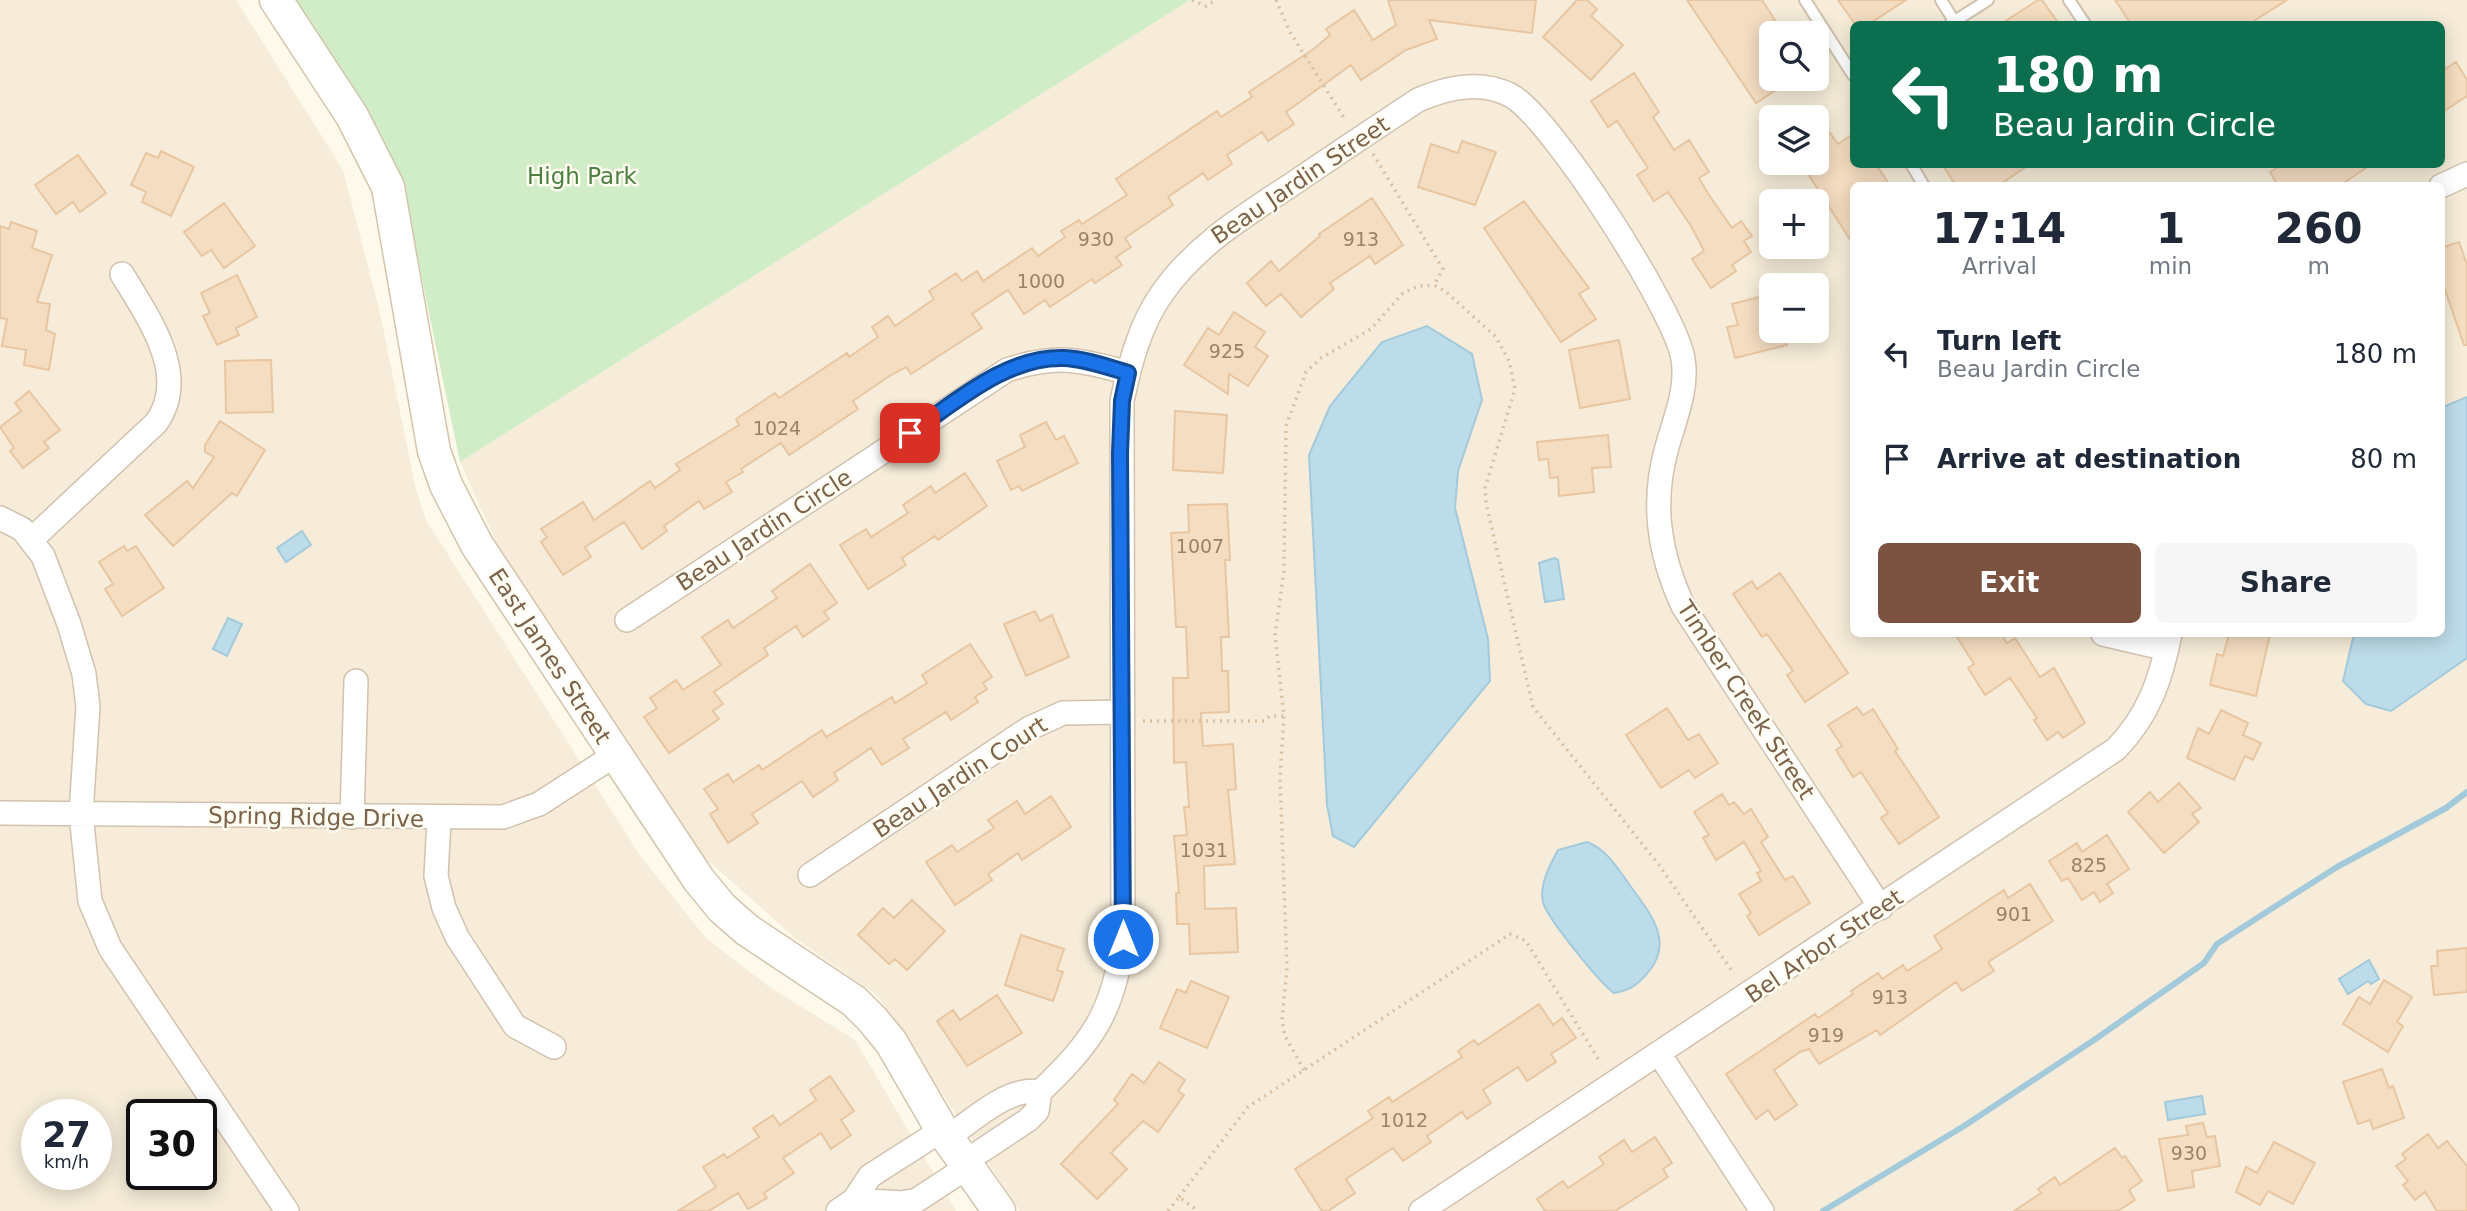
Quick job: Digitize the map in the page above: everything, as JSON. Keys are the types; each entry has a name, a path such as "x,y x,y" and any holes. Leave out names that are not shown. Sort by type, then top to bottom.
{"street":[{"name":"East James Street","path":"276,0 352,116 388,187 434,451 446,485 478,545 677,849 722,908 769,946 854,1001 873,1019 891,1042 956,1148 999,1211"},
{"name":"Beau Jardin Street","path":"1040,1092 1070,1063 1093,1035 1110,1003 1119,970 1123,939 1130,717 1122,401 1128,373 1144,326 1162,294 1186,263 1227,227 1418,100 1442,90 1466,86 1489,88"},
{"name":"Timber Creek Street","path":"1489,88 1509,94 1529,107 1546,127 1663,304 1679,336 1684,378 1677,418 1660,474 1657,503 1664,556 1672,583 1684,606 1881,908"},
{"path":"2445,184 2467,174"},
{"path":"31,540 156,423 166,410 169,393 167,365 155,328 122,274"},
{"name":"Beau Jardin Circle","path":"627,620 1007,370 1035,361 1063,358 1087,361 1128,373"},
{"path":"0,518 22,529 43,556 56,585 84,674 88,706 81,814 90,901 110,948 287,1211"},
{"path":"2131,637 2168,641"},
{"name":"Bel Arbor Street","path":"1421,1211 1660,1055 2116,749 2137,728 2150,707 2168,641"},
{"path":"352,817 356,681"},
{"name":"Beau Jardin Court","path":"810,875 1028,729 1050,718 1078,711 1130,717"},
{"name":"Spring Ridge Drive","path":"0,813 439,819 503,817 538,804 615,755"},
{"path":"439,819 436,876 444,908 457,937 515,1026 554,1047"},
{"path":"1660,1055 1762,1211"},
{"path":"846,1206 870,1177 956,1148 1028,1120 1037,1111 1040,1092 1026,1090 1004,1099 956,1148 917,1200 846,1206"}],"lane":[{"path":"1805,0 1850,70"},
{"path":"1941,0 1952,21"},
{"path":"1958,21 1988,0"},
{"path":"2069,0 2083,21"}],"path":[{"path":"1192,0 1206,6 1216,0"},
{"path":"1276,0 1290,32 1351,128"},
{"path":"1371,152 1444,269 1434,285"},
{"path":"1304,1070 1285,1036 1282,1020 1287,968 1280,778 1284,716 1275,635 1284,570 1284,447 1294,398 1306,372 1321,358 1371,329 1403,293 1418,286 1434,285 1445,291 1496,337 1509,361 1515,389 1485,488 1486,503 1533,707 1659,865 1734,974"},
{"path":"1130,717 1264,722 1270,716 1284,716"},
{"path":"1168,1211 1248,1107 1510,934 1526,941 1600,1062"},
{"path":"1179,1197 1198,1211"}],"shaded area":[{"path":"0,0 236,0 343,170 380,313 415,486 426,520 639,854 705,937 768,986 855,1040 956,1211 0,1211"},
{"path":"1190,0 2467,0 2467,1211 1020,1211 877,995 795,938 702,855 508,568 460,462"}],"green space":[{"name":"High Park","path":"294,0 1190,0 460,462 403,188 381,134"}],"water":[{"path":"1427,326 1472,354 1482,400 1458,471 1455,508 1488,639 1490,681 1354,847 1333,836 1327,805 1309,455 1330,406 1382,342"},
{"path":"2467,397 2467,658 2391,711 2366,704 2343,681 2353,637 2445,637 2445,406"},
{"path":"302,531 311,545 286,562 277,548"},
{"path":"1554,558 1558,560 1564,599 1545,602 1539,563"},
{"path":"228,618 242,624 227,656 213,649"},
{"path":"1587,842 1600,849 1615,865 1644,904 1659,936 1657,959 1650,970 1634,986 1614,993 1574,949 1553,921 1543,902 1544,882 1558,850"},
{"path":"2369,960 2379,979 2371,984 2368,981 2348,994 2339,979"},
{"path":"2202,1096 2205,1114 2168,1120 2165,1102"}],"building":[{"path":"1388,0 1536,0 1532,33 1429,20 1437,39 1406,50 1361,80 1351,65 1286,112 1294,124 1268,141 1262,132 1227,155 1232,164 1208,180 1203,173 1168,197 1173,205 1125,238 1131,247 1116,257 1122,265 1095,283 1092,279 1050,307 1045,300 1024,314 1008,290 972,314 982,328 911,374 906,367 891,375 853,401 858,409 789,455 781,443 741,469 743,472 726,482 732,492 704,509 699,501 664,526 667,531 642,549 624,522 585,547 591,557 563,575 541,542 547,537 541,529 583,502 594,520 650,481 655,488 680,470 676,464 739,425 736,419 775,393 779,398 847,353 849,357 878,337 872,327 888,316 895,326 934,299 929,291 956,273 962,281 977,271 983,281 1032,248 1038,256 1065,237 1061,231 1079,220 1082,224 1127,195 1116,179 1217,111 1221,117 1252,97 1249,92 1315,48 1330,35 1326,29 1354,10 1373,40 1396,25"},
{"path":"1577,0 1587,0 1597,9 1591,16 1623,45 1591,80 1543,37"},
{"path":"1687,0 1762,0 1776,21 1759,21 1759,91 1774,91 1756,103"},
{"path":"1838,0 1906,0 1874,21 1853,21"},
{"path":"2042,0 2057,21 2006,21"},
{"path":"2115,0 2287,0 2254,21 2129,21"},
{"path":"2456,62 2467,80 2467,96 2445,110 2445,69"},
{"path":"1634,73 1659,112 1653,117 1674,150 1689,140 1709,172 1699,178 1709,195 1732,228 1741,221 1752,236 1744,241 1751,252 1732,265 1736,271 1711,288 1692,259 1704,251 1691,226 1668,192 1654,201 1637,175 1648,168 1617,121 1608,127 1591,101"},
{"path":"1830,133 1838,144 1850,136 1850,168 1879,168 1887,182 1850,182 1850,239 1829,207 1829,189 1818,189 1809,175 1829,175"},
{"path":"1462,141 1496,152 1475,205 1418,187 1431,144 1458,153"},
{"path":"161,151 194,167 171,216 142,202 146,192 131,185 146,153 158,158"},
{"path":"78,155 106,193 80,212 73,202 56,214 35,185"},
{"path":"1945,168 2024,168 2004,182 1953,182"},
{"path":"2276,168 2366,168 2345,182 2276,182 2270,172"},
{"path":"1372,198 1403,245 1375,264 1370,256 1330,283 1334,289 1301,317 1281,294 1266,306 1247,283 1271,261 1279,271 1320,236 1319,234"},
{"path":"1524,201 1589,288 1579,294 1596,319 1561,342 1484,228"},
{"path":"224,203 255,246 224,268 211,250 202,256 184,232"},
{"path":"11,222 37,231 32,248 52,255 37,302 50,304 46,330 55,334 49,370 24,365 26,350 2,346 7,319 0,318 0,226 9,229"},
{"path":"2459,242 2467,265 2467,345 2464,345 2445,290 2445,247"},
{"path":"237,275 257,317 236,328 239,335 217,345 203,316 210,313 201,293"},
{"path":"1759,297 1759,343 1787,345 1735,358 1727,327 1738,325 1732,304"},
{"path":"1234,312 1265,332 1255,347 1268,356 1248,386 1229,374 1228,394 1184,365 1208,328 1219,335"},
{"path":"1619,340 1630,399 1580,408 1569,350"},
{"path":"271,360 273,412 226,413 225,361"},
{"path":"29,391 60,430 44,442 49,448 23,468 10,451 14,448 0,427 21,411 15,403"},
{"path":"1175,411 1227,415 1223,473 1173,470"},
{"path":"220,421 265,450 237,496 232,493 173,546 145,515 187,481 193,488 214,457 205,452 205,445"},
{"path":"1046,422 1056,440 1064,436 1078,463 1022,491 1019,486 1011,490 997,461 1025,447 1020,435"},
{"path":"1608,435 1611,467 1592,468 1594,492 1559,496 1558,477 1550,478 1548,459 1539,460 1537,442"},
{"path":"965,473 987,506 938,540 935,536 902,558 906,565 868,589 840,545 866,529 871,537 908,513 903,505 931,486 935,493"},
{"path":"1227,504 1230,560 1225,560 1229,637 1221,637 1222,671 1228,671 1229,712 1201,713 1203,746 1233,744 1236,789 1228,790 1235,864 1204,866 1205,909 1236,908 1238,952 1190,954 1189,924 1177,924 1176,893 1179,893 1174,836 1187,835 1184,807 1189,807 1186,762 1174,763 1173,678 1188,678 1186,627 1176,627 1171,533 1189,532 1188,505"},
{"path":"124,546 127,551 136,546 164,588 122,616 105,589 113,584 99,562"},
{"path":"810,564 837,603 824,612 829,619 803,637 796,626 764,648 768,655 714,692 723,704 713,711 719,719 669,753 644,717 657,708 650,698 676,680 683,690 721,665 702,637 728,620 733,628 777,598 772,591"},
{"path":"1780,573 1848,673 1805,702 1787,675 1793,671 1767,634 1762,637 1733,594 1752,581 1757,589"},
{"path":"1035,611 1040,621 1052,615 1069,657 1026,676 1004,624"},
{"path":"1957,637 2003,637 2007,643 2015,638 2040,677 2054,668 2085,723 2063,738 2058,732 2047,740 2034,720 2037,718 2010,678 1985,695 1968,668 1974,664"},
{"path":"2228,637 2269,637 2256,696 2210,685 2217,654 2223,656"},
{"path":"970,644 992,677 983,683 987,689 975,697 978,702 951,720 946,712 903,739 909,748 882,765 871,748 834,773 838,780 813,797 802,781 752,814 758,823 728,843 710,814 718,809 704,789 728,774 733,782 759,765 762,770 822,730 826,737 892,697 895,703 927,683 922,675"},
{"path":"1857,707 1863,715 1873,709 1898,749 1895,751 1939,817 1899,844 1881,818 1888,813 1861,772 1853,777 1836,750 1842,746 1828,725"},
{"path":"1667,708 1688,740 1699,734 1718,763 1695,778 1689,770 1661,788 1626,735"},
{"path":"2221,710 2248,723 2243,735 2261,743 2253,760 2245,756 2234,780 2187,758 2198,728 2209,734"},
{"path":"2179,783 2201,808 2192,814 2199,822 2164,853 2128,812 2150,792 2158,802"},
{"path":"1722,794 1729,805 1734,802 1744,814 1751,809 1768,837 1761,842 1785,880 1793,876 1810,903 1759,935 1747,916 1751,913 1739,894 1761,881 1757,873 1761,871 1744,842 1716,860 1703,838 1709,835 1694,812"},
{"path":"1051,796 1071,827 1022,860 1018,853 988,874 992,880 955,905 926,862 952,845 957,852 994,828 988,820 1017,801 1025,814"},
{"path":"2107,835 2129,869 2107,884 2113,893 2100,902 2094,892 2082,900 2068,878 2062,881 2049,861 2077,843 2082,852"},
{"path":"2030,884 2053,921 1988,962 1994,971 1962,991 1956,982 1880,1035 1877,1030 1819,1064 1809,1049 1800,1052 1774,1070 1797,1105 1775,1120 1768,1110 1756,1119 1726,1074 1815,1014 1818,1018 1878,973 1882,979 1903,965 1907,971 1942,949 1934,936 2004,890 2008,898"},
{"path":"912,900 945,931 907,970 895,959 889,964 858,935 883,908 894,918"},
{"path":"1021,935 1064,949 1057,970 1063,972 1053,1001 1005,985"},
{"path":"2467,948 2467,992 2434,995 2431,966 2438,966 2437,951"},
{"path":"2384,980 2412,997 2397,1022 2403,1026 2388,1052 2343,1024 2359,997 2370,1004"},
{"path":"1191,981 1229,997 1207,1048 1160,1028 1177,989 1186,993"},
{"path":"997,995 1022,1033 967,1066 937,1021 953,1010 960,1020"},
{"path":"1539,1004 1553,1025 1562,1018 1576,1038 1551,1054 1556,1062 1527,1081 1518,1067 1483,1090 1491,1103 1467,1119 1462,1112 1427,1136 1431,1142 1403,1161 1393,1148 1346,1179 1355,1193 1328,1211 1322,1211 1295,1169 1373,1118 1368,1111 1389,1097 1392,1102 1462,1057 1458,1051 1474,1040 1478,1045"},
{"path":"1159,1062 1185,1080 1178,1091 1184,1095 1158,1132 1143,1121 1111,1153 1127,1169 1097,1199 1061,1164 1118,1104 1114,1100 1132,1074 1144,1083"},
{"path":"2382,1069 2389,1088 2393,1086 2404,1118 2373,1129 2370,1120 2358,1124 2343,1082"},
{"path":"830,1076 854,1111 841,1120 851,1135 831,1149 821,1133 783,1158 794,1173 764,1193 767,1198 748,1209 738,1193 709,1211 678,1211 716,1187 703,1167 724,1154 727,1158 759,1137 753,1128 773,1115 780,1125 816,1100 810,1090"},
{"path":"2203,1123 2207,1137 2215,1136 2220,1166 2192,1171 2194,1187 2168,1191 2159,1139 2188,1135 2186,1126"},
{"path":"2428,1134 2438,1148 2447,1141 2467,1166 2467,1211 2437,1211 2425,1192 2415,1200 2403,1185 2408,1181 2396,1166 2406,1159 2402,1154"},
{"path":"1655,1137 1672,1163 1663,1169 1668,1177 1615,1211 1545,1211 1537,1199 1563,1181 1568,1188 1604,1164 1599,1157 1624,1140 1632,1152"},
{"path":"2274,1142 2315,1163 2293,1204 2268,1191 2260,1205 2236,1192 2246,1167 2257,1173"},
{"path":"2115,1148 2122,1158 2125,1156 2142,1181 2129,1190 2135,1200 2118,1211 2014,1211 2041,1193 2038,1189 2055,1177 2060,1185"}],"waterway":[{"path":"1823,1211 1964,1126 2094,1040 2204,963 2217,944 2337,867 2446,808 2467,792"}],"route":[{"path":"910,433 1007,370 1035,361 1063,358 1087,361 1128,373 1122,401 1120,453 1123,939"}]}
